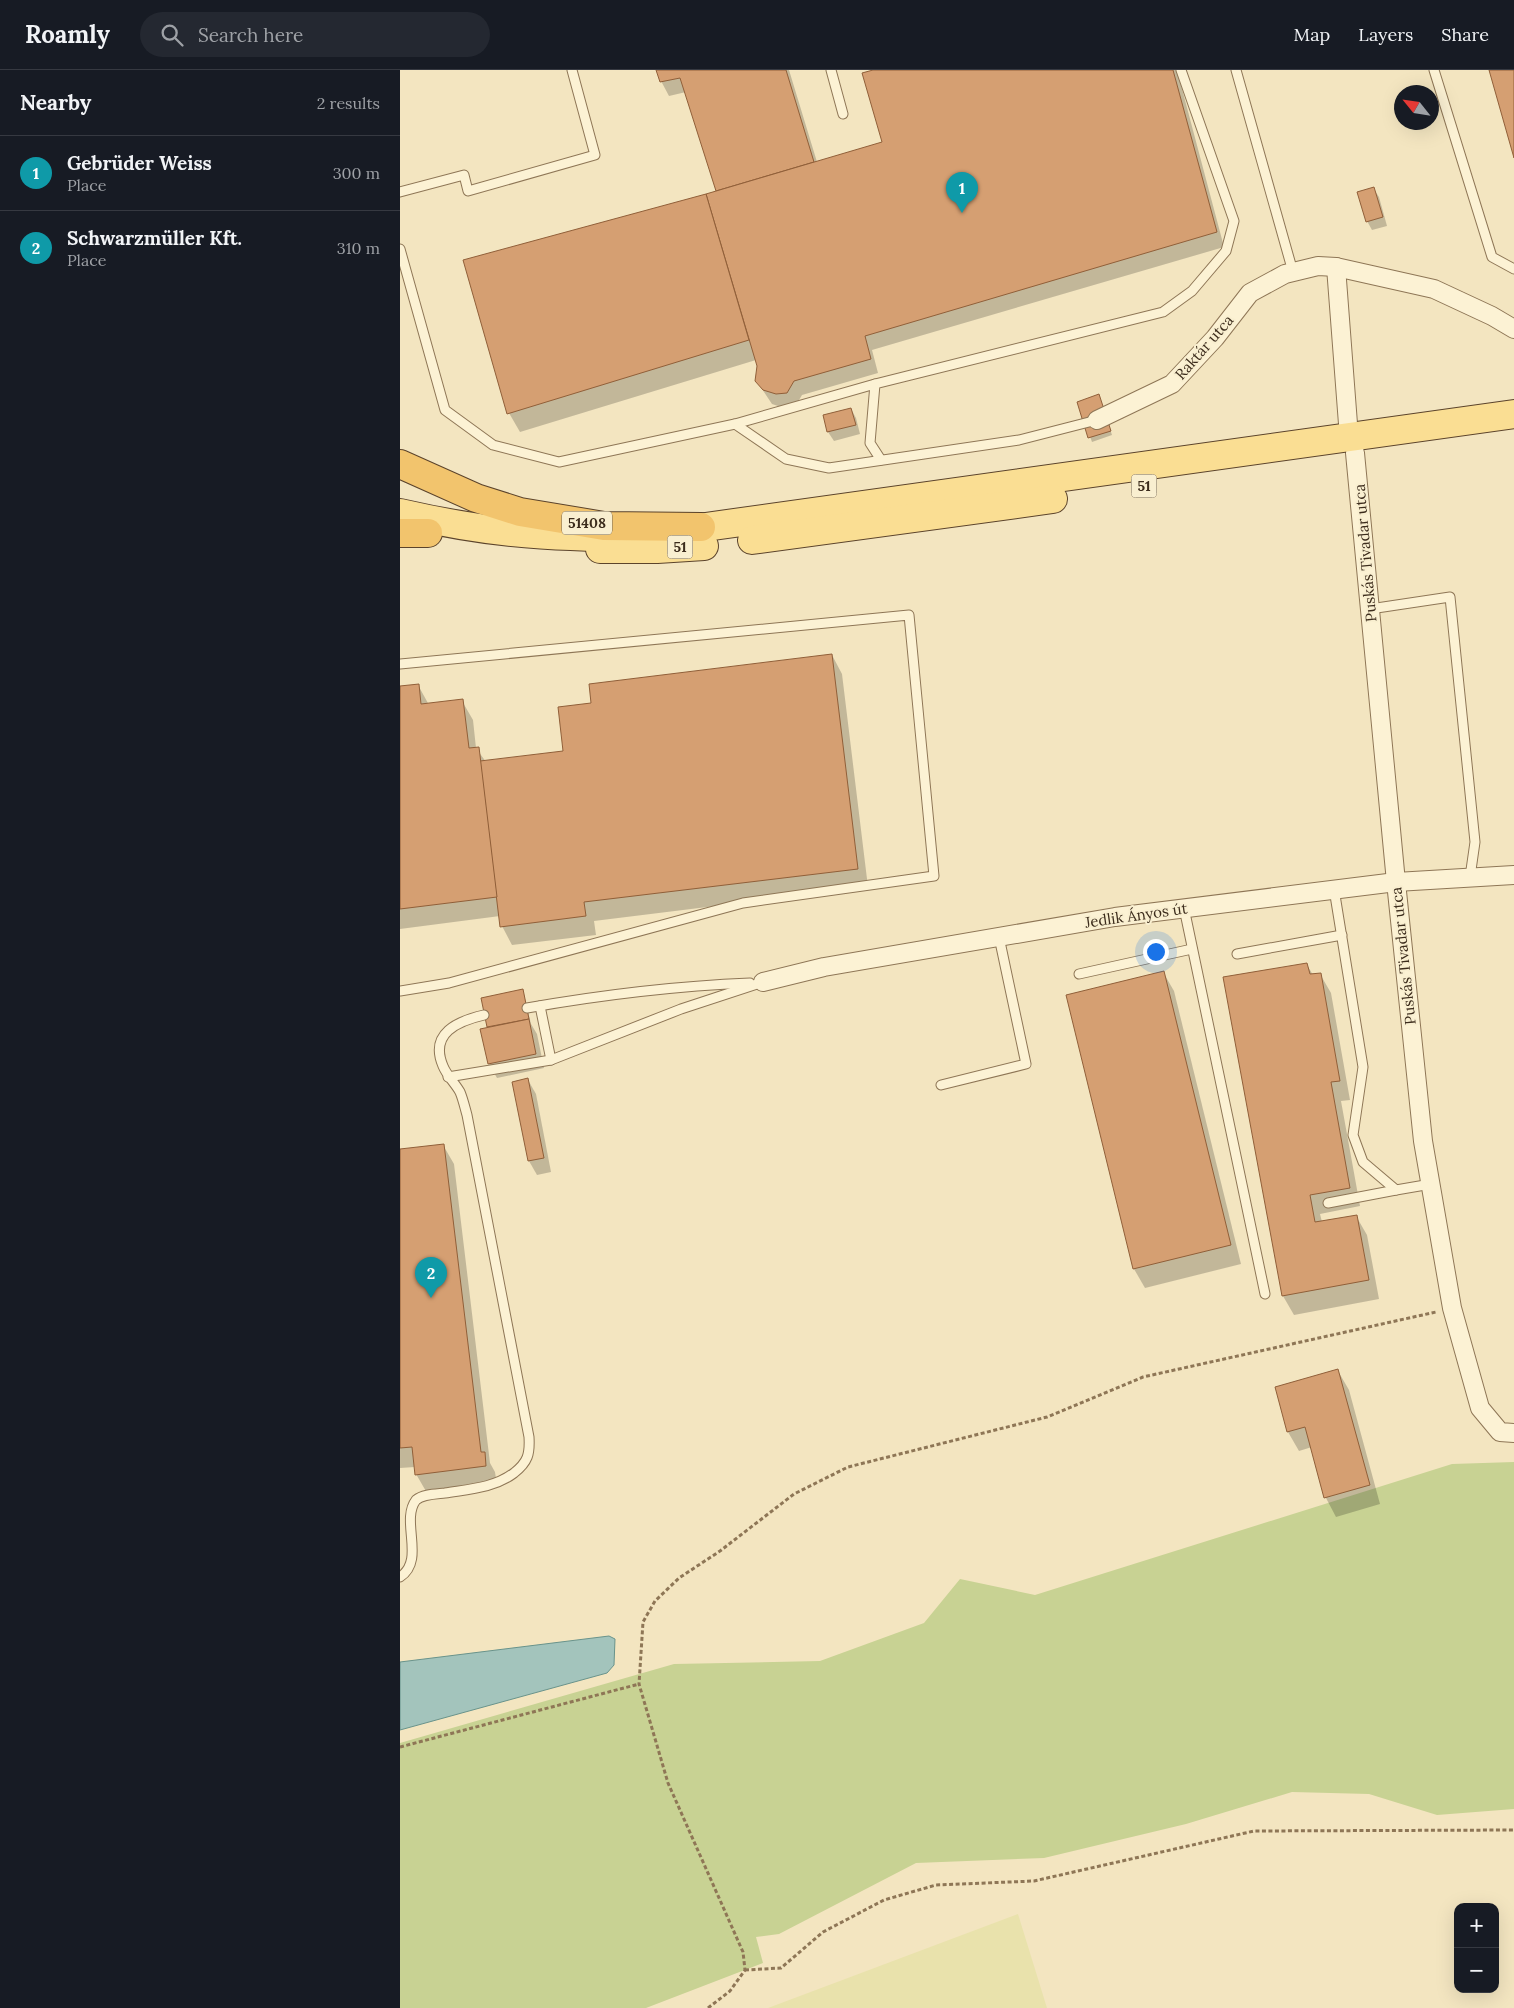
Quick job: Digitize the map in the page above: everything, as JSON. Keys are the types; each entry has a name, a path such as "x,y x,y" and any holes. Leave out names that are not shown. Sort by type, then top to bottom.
{"highway":[{"name":"51408","path":"400,464 476,498 520,512 604,526 701,527"},
{"path":"400,533 428,533"}],"main road":[{"name":"51","path":"400,526 428,533 493,544 550,548 606,549 705,546 994,507 1352,445 1514,414"},
{"name":"51","path":"400,513 456,526 499,532 613,537 1352,445 1514,431"}],"street":[{"name":"Raktár utca","path":"1097,420 1172,384 1215,338 1250,293 1285,274 1318,266 1336,267 1434,289 1492,316 1514,329"},
{"name":"Puskás Tivadar utca","path":"1336,267 1352,445 1422,1131 1452,1308 1480,1408 1500,1432 1514,1433"},
{"name":"Jedlik Ányos út","path":"763,982 824,967 1115,917 1396,882 1514,875"}],"lane":[{"path":"400,192 464,175 468,191 595,155 572,70"},
{"path":"831,70 843,114"},
{"path":"400,249 445,410 493,445 559,462 735,424 875,384 1163,312 1192,292 1226,251 1234,221 1181,70"},
{"path":"1236,70 1293,272"},
{"path":"1434,70 1492,257 1514,269"},
{"path":"875,384 870,443 881,460"},
{"name":"Raktár utca","path":"735,424 786,459 829,468 1019,440 1097,420"},
{"path":"1370,609 1450,596 1475,842 1470,877"},
{"path":"400,664 909,615 934,876 743,903 449,983 400,990"},
{"path":"1334,889 1363,1067 1353,1135 1363,1162 1396,1190"},
{"path":"1184,908 1265,1294"},
{"path":"1237,954 1342,935"},
{"path":"941,1085 1026,1064 999,937"},
{"path":"1080,974 1192,949"},
{"path":"527,1008 594,996 763,982"},
{"path":"448,1076 551,1060 680,1009 763,982"},
{"path":"540,1006 551,1060"},
{"path":"400,1577 406,1573 410,1560 405,1520 409,1508 416,1500 430,1495 480,1488 503,1481 520,1468 530,1452 467,1115 460,1093 448,1076 439,1053 442,1040 449,1028 459,1022 484,1015"},
{"path":"1328,1202 1431,1184"}],"path":[{"path":"708,2008 730,1991 745,1970 743,1952 668,1783 639,1684 643,1622 654,1600 679,1578 720,1551 794,1494 848,1467 1047,1417 1143,1377 1452,1308"},
{"path":"400,1747 639,1684"},
{"path":"745,1970 781,1968 823,1932 832,1927 884,1900 936,1885 1034,1881 1254,1831 1514,1830"}],"shaded area":[{"path":"1018,1914 1047,2008 768,2008"}],"green space":[{"path":"1514,1462 1514,1809 1437,1815 1369,1794 1292,1792 1186,1824 1044,1858 916,1863 779,1934 756,1937 763,1963 646,2008 400,2008 400,1743 674,1664 820,1661 924,1623 960,1579 1035,1595 1452,1464"}],"water":[{"path":"609,1636 615,1639 614,1665 607,1673 400,1730 400,1662"}],"building":[{"path":"656,70 786,70 814,162 716,191 680,78 660,82"},
{"path":"873,70 1173,70 1217,232 865,336 871,359 794,381 787,393 776,394 763,390 755,381 757,366 706,194 882,142 862,73"},
{"path":"1489,70 1514,70 1514,158"},
{"path":"1374,187 1383,217 1366,222 1357,192"},
{"path":"706,194 749,340 507,414 463,260"},
{"path":"1099,394 1111,431 1088,438 1077,402"},
{"path":"851,408 856,425 827,432 823,415"},
{"path":"832,654 858,869 584,902 586,916 500,927 480,761 563,751 558,707 591,703 589,684"},
{"path":"419,684 421,704 463,699 469,748 479,747 497,897 400,909 400,686"},
{"path":"1307,963 1310,974 1321,973 1340,1081 1331,1082 1350,1188 1310,1195 1315,1222 1357,1215 1369,1280 1282,1296 1223,977"},
{"path":"1164,971 1231,1245 1133,1269 1066,995"},
{"path":"523,989 529,1019 487,1027 481,998"},
{"path":"529,1019 536,1054 488,1064 480,1029"},
{"path":"528,1078 544,1158 528,1161 512,1082"},
{"path":"444,1144 481,1452 485,1452 486,1466 415,1475 412,1447 400,1448 400,1149"},
{"path":"1338,1369 1370,1485 1324,1498 1305,1427 1287,1432 1275,1387"}],"place":[{"name":"Gebrüder Weiss","path":"962,213"},
{"name":"Schwarzmüller Kft.","path":"431,1298"}]}
